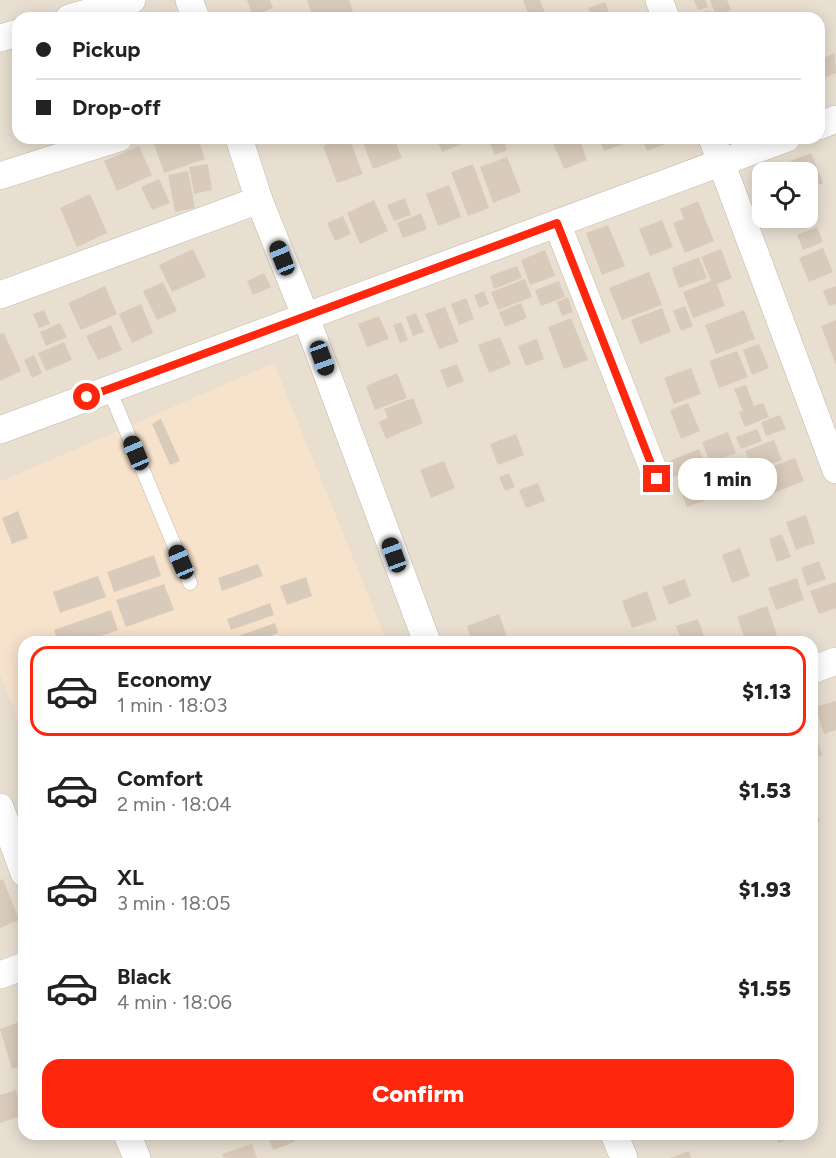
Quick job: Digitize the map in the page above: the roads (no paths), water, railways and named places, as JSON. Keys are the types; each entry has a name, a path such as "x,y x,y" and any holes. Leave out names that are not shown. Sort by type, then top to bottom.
{"street":[{"path":"90,12 132,0"},
{"path":"0,176 100,144"},
{"path":"241,144 259,200 305,315 425,636"},
{"path":"714,144 836,470"},
{"path":"0,430 305,315 771,144"},
{"path":"0,295 259,200"},
{"path":"557,223 657,479"},
{"path":"818,668 836,661"},
{"path":"0,807 18,856"},
{"path":"0,975 18,968"},
{"path":"130,1140 137,1158"},
{"path":"616,1140 624,1158"}],"lane":[{"path":"109,389 190,583"}]}
